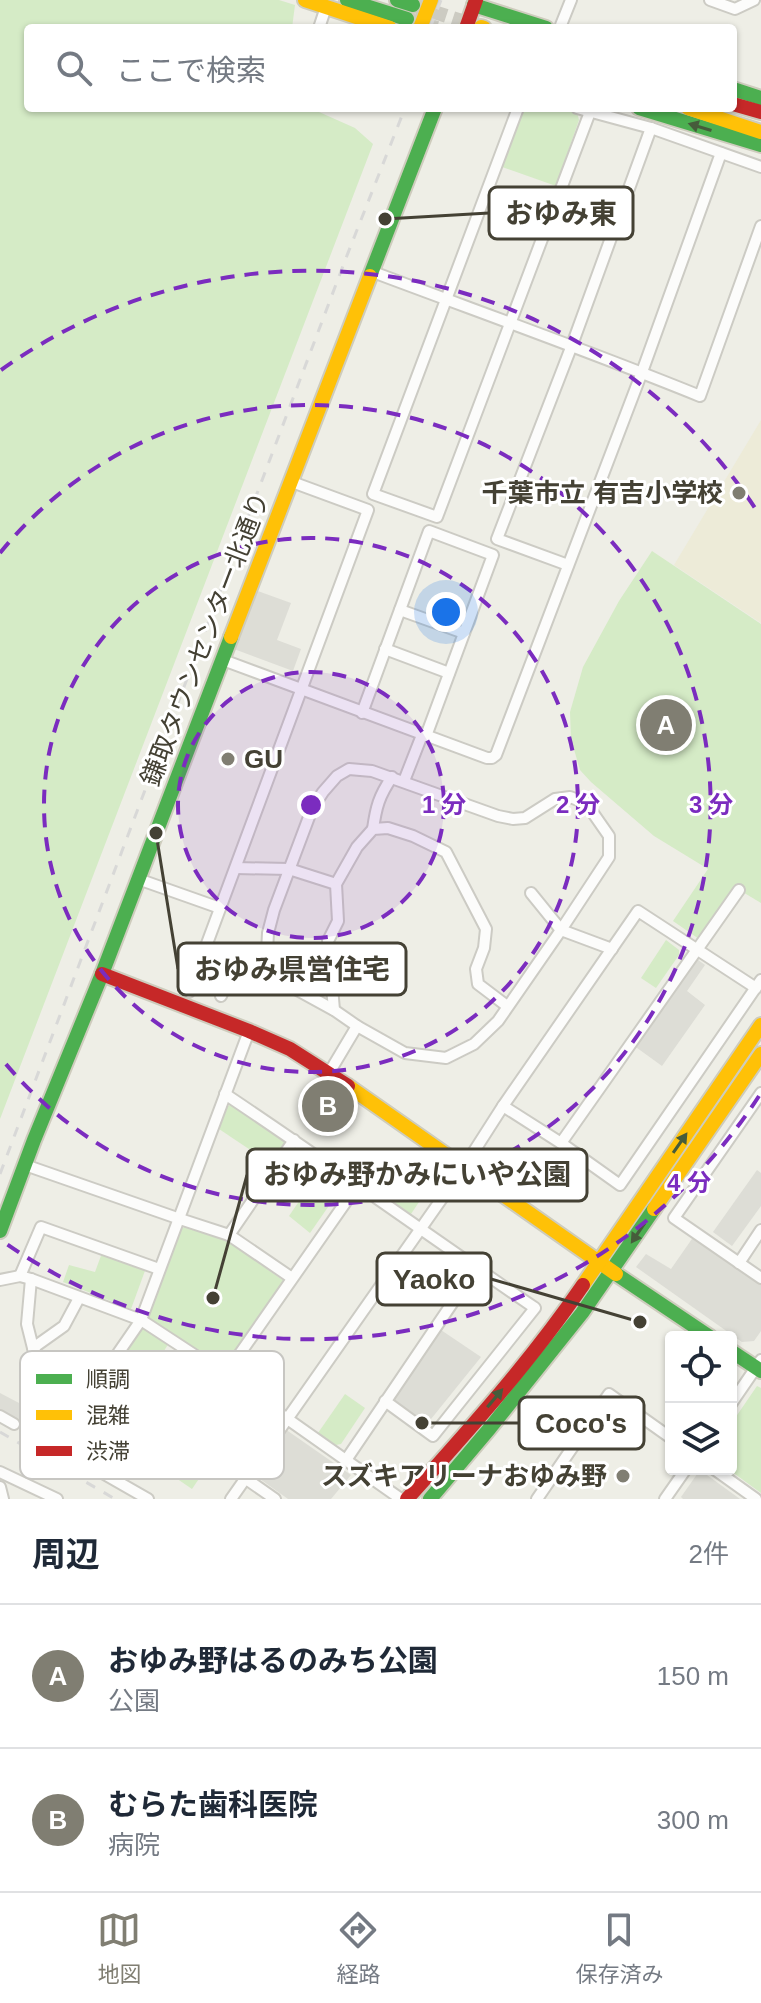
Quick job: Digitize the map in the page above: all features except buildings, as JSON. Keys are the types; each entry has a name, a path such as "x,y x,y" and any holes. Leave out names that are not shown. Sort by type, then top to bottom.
{"street":[{"path":"305,0 375,24"},
{"path":"347,0 410,12 397,0"},
{"path":"422,24 431,0"},
{"path":"561,24 571,0"},
{"path":"710,0 735,9 754,0"},
{"path":"477,24 475,2 535,24"},
{"path":"320,24 326,7"},
{"path":"737,90 761,98"},
{"path":"737,105 761,112"},
{"name":"鎌取タウンセンター北通り","path":"0,1231 433,112"},
{"path":"516,112 373,494 437,517 590,112 651,128 761,167"},
{"path":"652,112 761,145"},
{"path":"700,112 761,132"},
{"path":"568,565 497,539 651,128"},
{"path":"223,660 487,758 496,755 642,372 721,153"},
{"path":"373,272 700,396 761,226"},
{"path":"189,992 368,510 292,482"},
{"path":"362,713 429,531 493,555 404,781"},
{"path":"400,610 464,633"},
{"path":"385,649 449,673"},
{"path":"221,996 232,971 257,979 272,976 405,1053 446,1058 474,1044 498,1021 609,857 609,836 586,803 570,797 555,799 525,818 513,819 392,777 349,769 337,776 312,809 289,869 268,933 267,952 272,976"},
{"path":"334,1010 328,941 338,921 336,884 357,847 373,829 381,792 392,777"},
{"path":"373,829 388,828 446,852 486,929 484,948 476,969 478,984 507,1006"},
{"path":"236,868 289,869 336,884"},
{"path":"138,879 220,908"},
{"path":"561,1143 739,890"},
{"path":"531,893 561,930 612,949"},
{"path":"284,1422 464,1167 503,1106 638,911 758,984 620,1185 503,1106"},
{"path":"102,974 290,1049 701,1331"},
{"path":"286,1419 404,1499 450,1451 566,1310 761,1025"},
{"path":"329,1073 357,1026"},
{"path":"120,1351 141,1320 249,1031"},
{"path":"430,1499 551,1353 612,1271 761,1054"},
{"path":"761,1093 674,1218 761,1278"},
{"path":"225,1094 535,1308 433,1436 385,1401"},
{"path":"229,1235 294,1140"},
{"path":"25,1165 229,1235 292,1278"},
{"path":"242,1351 357,1186"},
{"path":"35,1351 27,1324 25,1278 41,1227 159,1269"},
{"path":"739,1263 761,1230"},
{"path":"346,1460 476,1268"},
{"path":"0,1280 25,1278 141,1320 188,1351"},
{"path":"33,1348 64,1326 79,1298"},
{"path":"732,1403 759,1367 737,1354"},
{"path":"537,1499 609,1394 665,1434"},
{"path":"0,1416 14,1424"},
{"path":"0,1472 41,1495 57,1499"},
{"path":"665,1499 682,1475"},
{"path":"722,1475 756,1499"},
{"path":"113,1479 148,1499"},
{"path":"231,1499 244,1479"},
{"path":"246,1479 275,1499"},
{"path":"0,1487 3,1499"}],"shaded area":[{"name":"千葉市立 有吉小学校","path":"761,420 761,623 674,565"},
{"path":"255,590 291,603 277,640 301,649 293,671 234,649"},
{"path":"694,957 705,965 687,991 705,1005 662,1066 633,1045"},
{"path":"757,1170 761,1173 761,1206 732,1246 713,1232"},
{"path":"694,1236 761,1284 761,1331 754,1341 742,1342 737,1338 737,1331 726,1331 636,1267 646,1254 671,1269"},
{"path":"438,1328 481,1357 427,1424 389,1398"},
{"path":"0,1393 20,1404 20,1426 0,1414"},
{"path":"284,1430 351,1475 331,1499 288,1499 260,1479 284,1479"},
{"path":"696,1475 707,1475 740,1499 683,1499 681,1497"}],"green space":[{"path":"0,0 279,0 295,5 293,24 24,24 24,112 319,112 355,128 373,144 0,1119"},
{"path":"523,112 577,112 579,120 556,186 502,167"},
{"path":"652,551 761,624 761,903 736,888 699,939 673,921 708,869 654,836 591,782 580,770 571,739 570,712 583,667 619,601"},
{"path":"666,940 679,950 679,955 656,988 641,978"},
{"path":"232,1104 286,1141 273,1165 219,1129 228,1106"},
{"path":"425,1157 441,1169 411,1214 395,1203"},
{"path":"321,1169 344,1184 310,1233 289,1216"},
{"path":"186,1226 226,1240 284,1281 236,1351 196,1351 149,1318 181,1229"},
{"path":"102,1253 146,1268 131,1309 63,1282 69,1265 95,1272"},
{"path":"145,1328 169,1343 164,1351 125,1351 140,1330"},
{"path":"757,1386 761,1388 761,1493 736,1475 737,1415"},
{"path":"345,1394 365,1408 341,1444 336,1445 318,1433"},
{"path":"177,1479 199,1479 192,1489"}],"tunnel":[{"path":"413,5 471,24"},
{"path":"407,19 424,24"}],"railway":[{"path":"432,24 441,0"},
{"path":"0,1174 403,112"},
{"path":"0,1432 20,1444"},
{"path":"81,1479 115,1499"}],"traffic: fast":[{"path":"347,0 407,19"},
{"path":"397,0 413,5"},
{"path":"474,5 533,24"},
{"path":"737,90 761,98"},
{"path":"370,276 433,112"},
{"path":"652,112 761,145"},
{"path":"0,1231 231,637"},
{"path":"430,1499 582,1313 654,1209"},
{"path":"616,1274 701,1331"},
{"path":"737,1355 761,1371"}],"traffic: slow":[{"path":"305,0 378,24"},
{"path":"422,24 431,0"},
{"path":"700,112 761,132"},
{"path":"231,637 370,276"},
{"path":"583,1285 761,1025"},
{"path":"654,1209 761,1054"},
{"path":"348,1086 616,1274"}],"traffic: jam":[{"path":"467,24 476,0"},
{"path":"737,105 761,112"},
{"path":"102,974 290,1049 348,1086"},
{"path":"407,1499 521,1368 583,1285"}],"place":[{"name":"おゆみ東","path":"385,219"},
{"name":"千葉市立 有吉小学校","path":"739,493"},
{"name":"おゆみ野はるのみち公園","path":"666,725"},
{"name":"GU","path":"228,759"},
{"name":"おゆみ県営住宅","path":"156,833"},
{"name":"むらた歯科医院","path":"328,1106"},
{"name":"おゆみ野かみにいや公園","path":"213,1298"},
{"name":"Yaoko","path":"640,1322"},
{"name":"Coco's","path":"422,1423"},
{"name":"スズキアリーナおゆみ野","path":"623,1476"}]}
